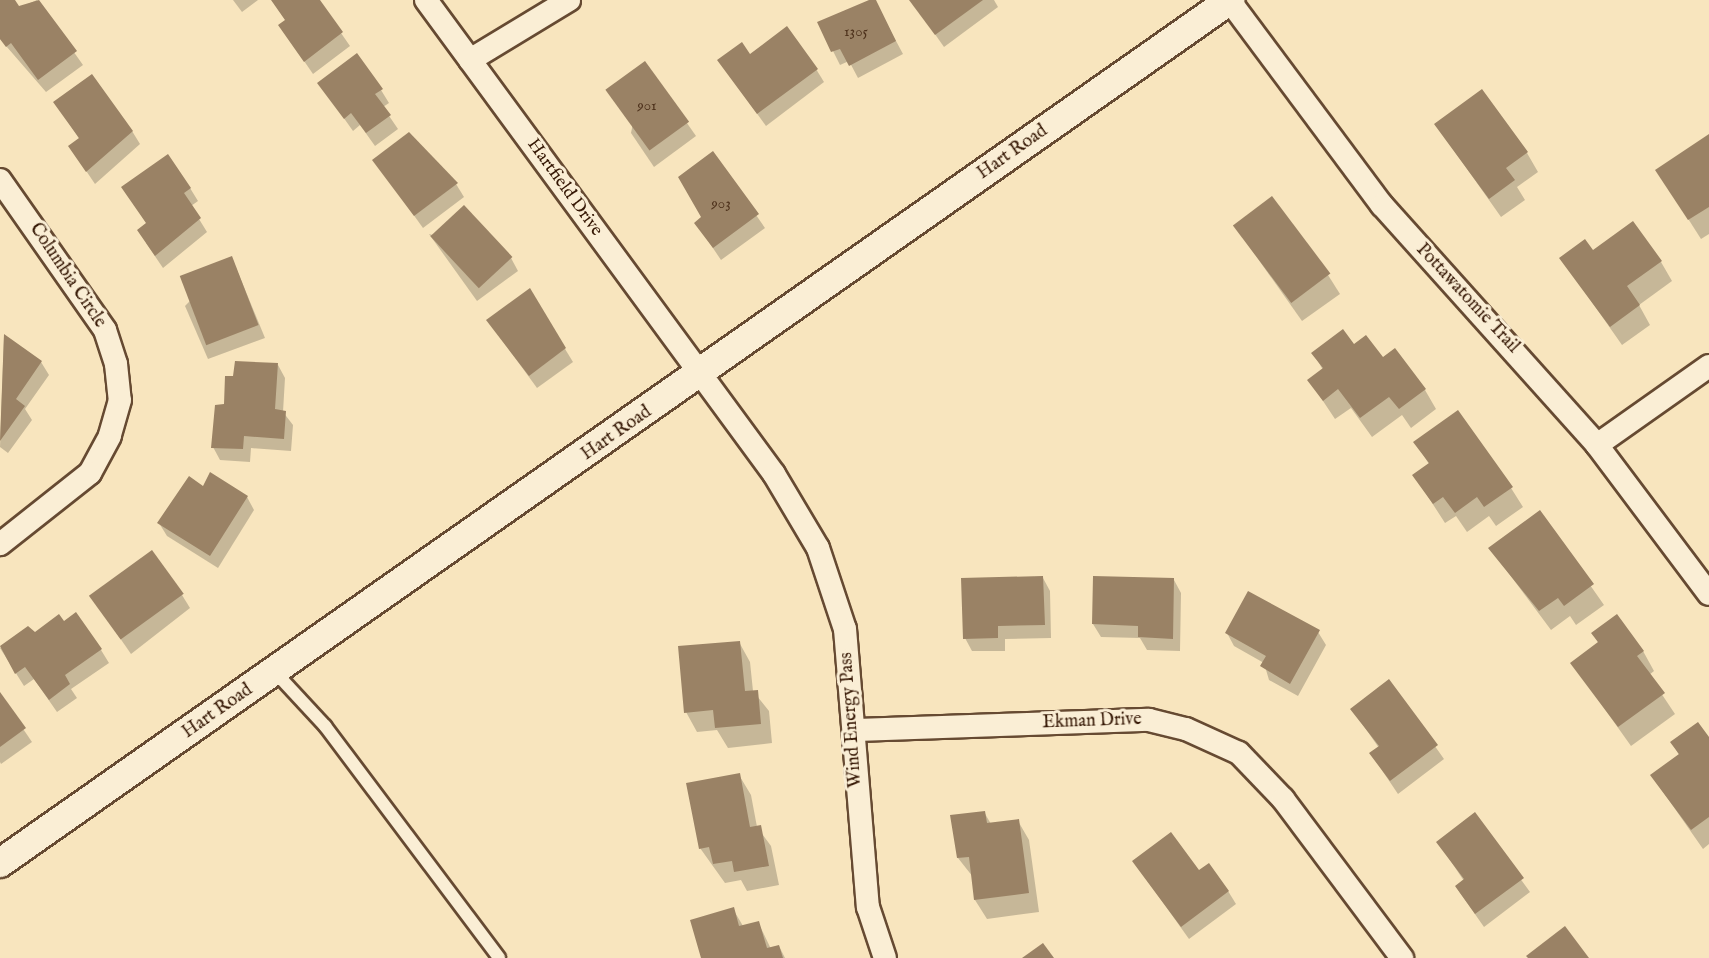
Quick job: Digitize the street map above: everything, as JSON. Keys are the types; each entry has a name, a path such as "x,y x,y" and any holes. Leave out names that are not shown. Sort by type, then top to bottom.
{"street":[{"name":"Hartfield Drive","path":"426,0 701,375"},
{"path":"470,60 569,0"},
{"name":"Hart Road","path":"0,863 701,375 1229,0"},
{"name":"Pottawatomie Trail","path":"1229,0 1396,222 1598,445 1709,594"},
{"name":"Columbia Circle","path":"0,180 105,330 116,364 120,400 110,436 90,474 0,544"},
{"path":"1598,445 1709,366"},
{"name":"Wind Energy Pass","path":"701,375 774,474 818,548 845,628 856,730 868,907 885,958"},
{"name":"Ekman Drive","path":"856,730 1149,720 1186,729 1239,753 1283,799 1402,958"}],"lane":[{"path":"275,672 325,726 499,958"}],"building":[{"path":"0,0 15,0 19,6 39,0 77,51 38,80 11,43 6,47 0,39"},
{"path":"271,0 320,0 343,32 304,62 278,25 285,20"},
{"path":"869,0 876,0 896,41 849,66 840,49 831,52 817,22"},
{"path":"909,0 983,0 935,35"},
{"path":"787,26 818,69 757,114 717,60 742,42 750,54"},
{"path":"357,53 383,89 375,94 391,115 366,133 351,113 344,119 317,83"},
{"path":"645,61 689,122 649,150 605,90"},
{"path":"92,74 133,131 86,172 68,146 79,138 53,102"},
{"path":"1482,89 1528,152 1506,168 1515,180 1489,199 1434,124"},
{"path":"409,132 458,183 414,216 372,160"},
{"path":"1709,134 1709,207 1688,220 1655,170"},
{"path":"713,151 759,214 713,248 694,223 701,217 678,177"},
{"path":"168,154 191,188 184,193 201,218 155,256 137,230 146,223 121,187"},
{"path":"1272,196 1330,273 1291,303 1233,225"},
{"path":"464,205 512,257 479,288 430,236"},
{"path":"1633,221 1662,261 1627,286 1640,305 1610,327 1559,258 1585,239 1593,250"},
{"path":"232,256 259,325 206,345 180,276"},
{"path":"530,288 566,348 529,376 486,320"},
{"path":"1343,329 1354,344 1366,335 1383,357 1395,348 1426,389 1399,409 1389,397 1360,418 1338,389 1323,401 1307,380 1323,368 1311,353"},
{"path":"4,334 42,361 16,399 25,406 0,441"},
{"path":"235,361 278,363 275,409 286,411 284,439 244,436 243,449 211,448 215,405 224,404 225,376 233,376"},
{"path":"1458,410 1513,487 1484,507 1477,497 1455,513 1443,497 1433,504 1412,475 1429,463 1413,442"},
{"path":"210,472 248,496 210,556 157,523 189,476 203,486"},
{"path":"1540,510 1594,584 1564,606 1558,598 1539,611 1488,548"},
{"path":"152,550 184,594 121,640 89,596"},
{"path":"1043,576 1045,625 998,626 998,638 963,639 961,578"},
{"path":"1093,576 1174,578 1173,639 1138,637 1138,626 1092,624"},
{"path":"1248,591 1320,630 1290,684 1260,666 1266,656 1225,633"},
{"path":"76,612 102,649 65,675 70,684 49,700 25,667 15,674 0,646 28,626 35,632 59,614 64,621"},
{"path":"1617,614 1644,651 1637,656 1665,693 1618,727 1570,663 1598,642 1591,633"},
{"path":"740,641 745,691 758,690 761,724 715,728 713,710 684,713 678,646"},
{"path":"1389,679 1438,745 1390,781 1369,753 1379,746 1350,709"},
{"path":"0,692 26,728 0,747"},
{"path":"1698,722 1709,737 1709,817 1691,830 1650,775 1679,754 1670,742"},
{"path":"740,773 750,827 761,825 769,866 734,872 732,861 713,864 709,847 699,849 686,783"},
{"path":"985,811 987,823 1019,819 1029,893 974,900 969,857 957,858 950,815"},
{"path":"1475,812 1524,878 1475,914 1455,886 1464,879 1436,842"},
{"path":"1171,832 1199,870 1209,863 1229,891 1181,927 1132,861"},
{"path":"734,907 739,926 759,921 767,948 779,945 783,958 701,958 690,920"},
{"path":"1565,926 1589,958 1528,958 1526,956"},
{"path":"1043,943 1054,958 1022,958"}]}
